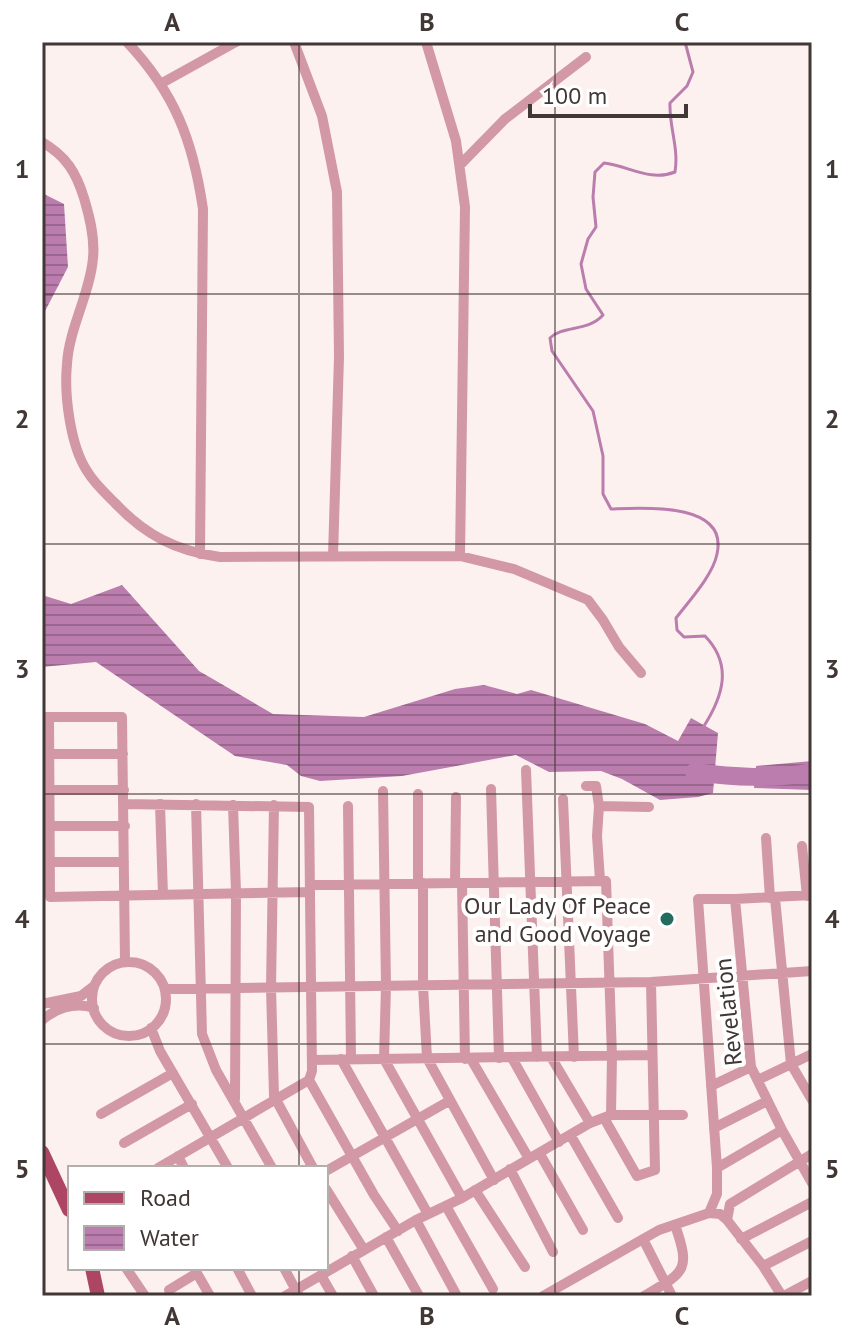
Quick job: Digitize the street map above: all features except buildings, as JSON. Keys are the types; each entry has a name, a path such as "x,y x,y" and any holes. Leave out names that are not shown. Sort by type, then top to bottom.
{"main road":[{"path":"42,1152 68,1209"},
{"path":"42,1168 68,1209"},
{"path":"92,1270 98,1296"}],"street":[{"path":"127,42 162,83 182,126 194,161 203,209 200,554"},
{"path":"162,83 236,42"},
{"path":"294,42 322,116 337,192 339,357 333,556"},
{"path":"426,42 449,112 460,165 465,216 460,556"},
{"path":"460,165 505,119 586,57"},
{"path":"42,142 64,157 72,167 91,225 93,259 68,349 68,410 79,454 90,476 131,520 163,542 220,557 460,556 514,569 588,600 626,658 641,673"},
{"path":"125,962 124,895 125,804 122,717 46,717 46,862 50,897 124,895 163,895 273,892 347,885 420,883 600,880 607,884 612,1056 608,1116 638,1176 655,1169 651,982"},
{"path":"45,754 123,754"},
{"path":"526,770 537,1057"},
{"path":"586,786 596,786 599,806 597,836 600,880"},
{"path":"491,789 499,1058"},
{"path":"45,790 124,790"},
{"path":"383,791 384,1059 462,1198"},
{"path":"418,794 427,1058 494,1180"},
{"path":"456,797 468,1059 528,1157"},
{"path":"563,799 574,1057"},
{"path":"125,804 306,805 311,810 312,1060 309,1080 351,1156 398,1231"},
{"path":"160,804 163,895"},
{"path":"196,804 202,1034 207,1051 271,1166"},
{"path":"233,805 237,987 235,1102"},
{"path":"274,805 271,988 275,1100 312,1166"},
{"path":"348,806 350,986 346,1059 428,1214"},
{"path":"599,806 649,807"},
{"path":"46,826 125,826"},
{"path":"766,838 791,1064 812,1100"},
{"path":"709,1213 717,1194 717,1168 698,899 810,895 802,846"},
{"path":"46,862 124,862"},
{"name":"Revelation","path":"735,899 751,1067 812,1183"},
{"path":"42,1004 81,996 107,969 125,962 146,966 161,980 165,989 165,1007 151,1028 129,1036 117,1033 99,1019 94,1008 95,984"},
{"path":"165,989 651,982 812,971"},
{"path":"42,1020 52,1011 81,1004 94,1008"},
{"path":"151,1028 173,1073 227,1166"},
{"path":"758,1080 812,1054"},
{"path":"312,1060 652,1055"},
{"path":"551,1057 590,1123"},
{"path":"512,1058 559,1142"},
{"path":"711,1086 751,1067"},
{"path":"101,1114 173,1073"},
{"path":"161,1166 309,1080"},
{"path":"328,1170 449,1101"},
{"path":"714,1128 767,1101"},
{"path":"124,1143 192,1104"},
{"path":"285,1296 298,1293 352,1256 462,1198 590,1123 608,1116 683,1115"},
{"path":"717,1168 782,1130"},
{"path":"571,1136 618,1218"},
{"path":"540,1154 583,1230"},
{"path":"727,1220 730,1204 812,1154"},
{"path":"178,1156 183,1166"},
{"path":"510,1169 553,1252"},
{"path":"475,1190 525,1267"},
{"path":"328,1192 364,1250"},
{"path":"741,1239 812,1202"},
{"path":"446,1206 493,1289"},
{"path":"543,1296 643,1239 709,1213 720,1214 727,1220 783,1296 812,1281"},
{"path":"416,1220 457,1296"},
{"path":"644,1296 680,1272 685,1262 675,1225"},
{"path":"386,1237 419,1296"},
{"path":"643,1239 672,1296"},
{"path":"763,1266 812,1241"},
{"path":"352,1256 374,1296"},
{"path":"328,1259 334,1269"},
{"path":"127,1270 145,1296"},
{"path":"238,1270 252,1296"},
{"path":"285,1270 298,1293"},
{"path":"169,1290 196,1271 210,1296"},
{"path":"322,1277 333,1296"}],"water":[{"path":"42,193 64,204 68,267 42,317"},
{"path":"122,585 199,671 273,714 364,717 455,689 484,685 517,694 531,690 645,724 678,741 691,718 718,733 713,793 660,800 601,771 549,772 516,755 402,776 320,781 301,776 287,765 235,756 96,662 42,667 42,595 71,604"},
{"path":"812,761 812,790 754,788 756,766"}],"waterway":[{"path":"685,42 693,72 687,86 670,103 675,172 648,174 604,163 595,172 593,197 596,227 588,239 581,264 586,289 603,315 590,324 562,331 550,338 552,351 593,411 603,456 603,494 611,509 680,511 710,524 717,537 717,554 711,570 676,618 677,630 684,637 705,636 714,647 722,669 720,692 704,726"},
{"path":"694,772 753,777 812,772"}],"place":[{"name":"Our Lady Of Peace and Good Voyage","path":"667,919"}]}
